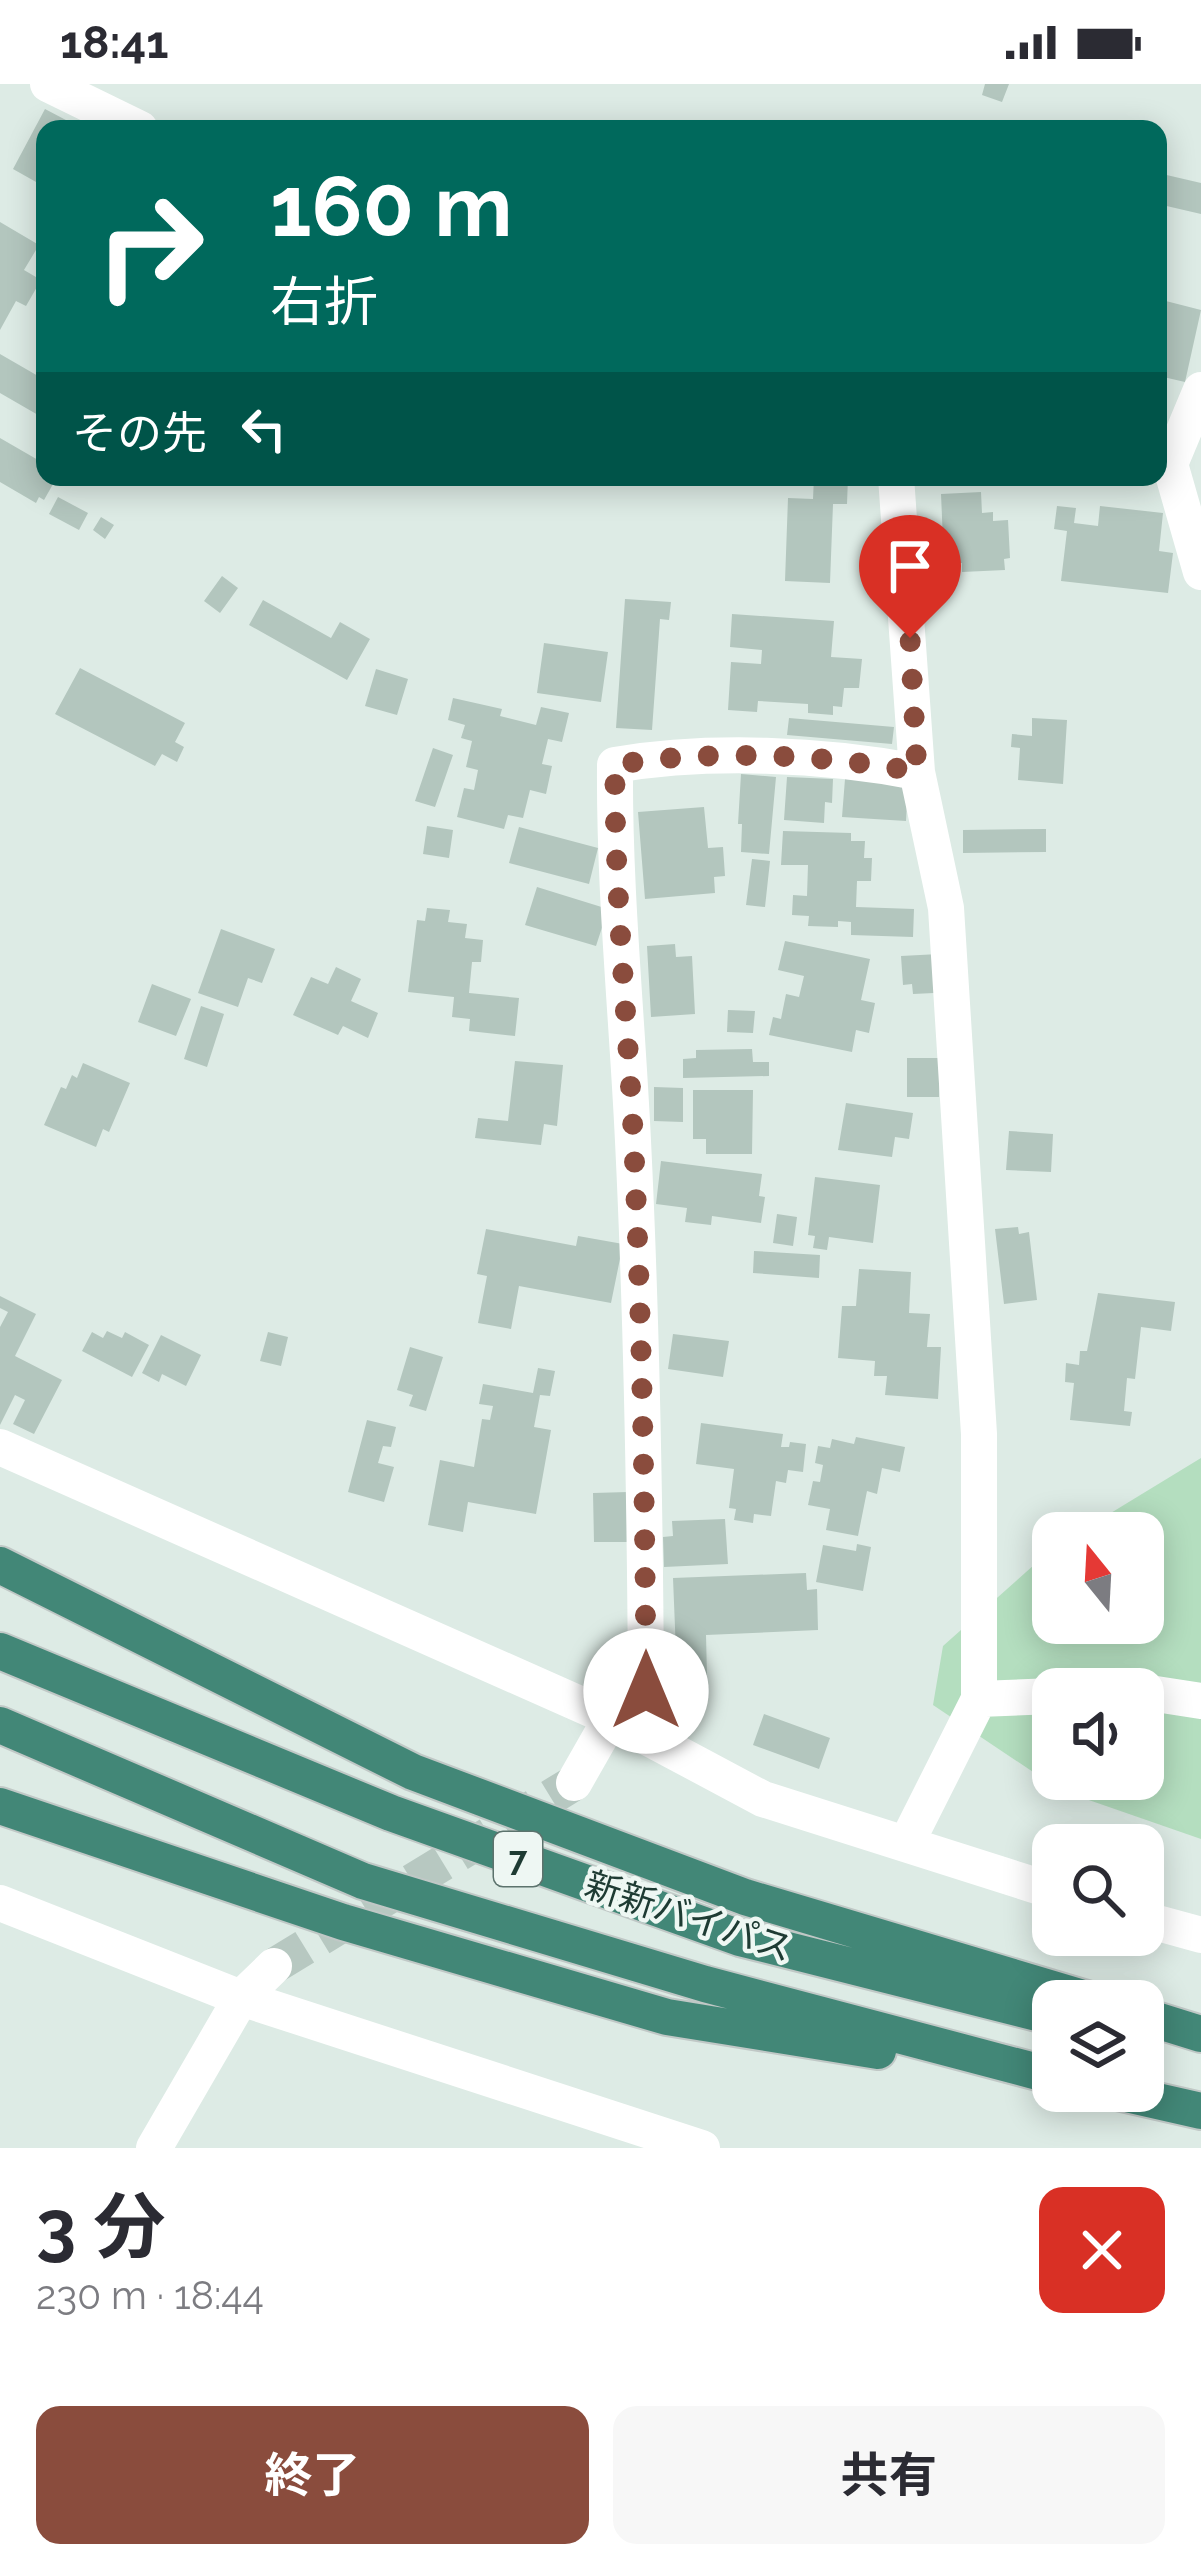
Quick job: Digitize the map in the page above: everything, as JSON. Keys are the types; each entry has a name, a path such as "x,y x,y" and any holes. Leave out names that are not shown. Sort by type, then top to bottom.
{"highway":[{"path":"0,1565 412,1772 745,1897 1032,1983"},
{"name":"新新バイパス","path":"0,1651 391,1813 740,1938 1032,2012"},
{"name":"新新バイパス","path":"0,1724 363,1881 705,1984 1032,2072"},
{"path":"0,1806 343,1922 667,2017 1032,2075"},
{"path":"1164,2023 1201,2034"},
{"path":"1164,2043 1201,2051"},
{"path":"1164,2103 1201,2111"}],"street":[{"path":"48,84 122,120"},
{"path":"1167,457 1201,390"},
{"path":"1167,472 1201,572"},
{"path":"897,486 917,772 946,908 979,1434 979,1699 906,1844"},
{"path":"574,1783 610,1718 646,1691 644,1366 628,1023 614,870 615,765 755,757 860,761 917,772"},
{"path":"0,1448 610,1718 764,1799 1032,1885"},
{"path":"1164,1695 1201,1701"},
{"path":"979,1699 1032,1697"},
{"path":"0,1903 241,1998 702,2148"},
{"path":"1164,1925 1201,1935"},
{"path":"154,2148 241,1998 274,1966"}],"green space":[{"path":"1201,1458 1201,1839 1089,1800 1164,1800 1164,1668 1032,1668 1032,1771 933,1705 943,1646 1032,1567 1032,1644 1164,1644 1164,1512 1112,1512"}],"building":[{"path":"985,84 1009,84 1002,102 982,95"},
{"path":"45,109 66,120 39,120"},
{"path":"36,126 36,182 13,169"},
{"path":"1167,175 1201,183 1201,214 1167,206"},
{"path":"0,222 36,243 24,270 36,277 36,289 26,306 16,301 0,330"},
{"path":"1167,301 1201,310 1185,382 1167,378"},
{"path":"0,354 36,375 36,414 0,393"},
{"path":"0,438 36,459 36,486 52,486 44,500 39,497 36,503 0,482"},
{"path":"814,486 848,486 847,504 833,504 830,583 785,581 788,498 813,499"},
{"path":"981,492 982,513 993,512 993,521 1008,520 1010,558 1004,559 1005,570 962,572 962,563 944,563 941,494"},
{"path":"58,497 88,513 79,530 49,514"},
{"path":"1057,506 1076,508 1074,523 1098,526 1100,506 1163,513 1159,551 1173,553 1168,593 1061,581 1067,531 1054,529"},
{"path":"101,517 114,525 105,539 93,530"},
{"path":"222,576 238,588 220,613 204,601"},
{"path":"625,599 671,602 669,620 660,619 652,730 616,728"},
{"path":"263,600 331,638 340,622 370,639 347,680 249,625"},
{"path":"732,614 834,621 831,657 862,659 859,688 844,688 842,707 833,706 833,715 808,713 808,704 758,701 757,712 728,710 731,662 761,664 762,650 730,647"},
{"path":"544,643 608,652 601,702 537,693"},
{"path":"80,668 185,723 175,742 184,747 177,762 162,754 155,766 55,714"},
{"path":"376,669 408,679 397,715 365,706"},
{"path":"453,698 502,709 500,716 536,725 541,707 569,713 562,742 548,739 542,764 552,766 546,794 530,790 523,818 508,815 504,829 457,817 464,788 474,790 478,770 466,767 472,741 461,738 465,725 448,720"},
{"path":"789,718 894,727 892,744 787,735"},
{"path":"1032,718 1067,720 1063,784 1018,780 1020,748 1011,747 1012,734 1032,736"},
{"path":"433,748 453,755 435,807 415,801"},
{"path":"741,774 776,777 769,854 741,852"},
{"path":"787,777 833,779 832,803 825,802 824,823 784,820"},
{"path":"845,779 908,783 906,821 842,817"},
{"path":"704,807 708,848 723,847 725,876 714,877 715,893 645,899 638,812"},
{"path":"427,826 453,830 449,858 423,854"},
{"path":"519,827 598,848 589,884 509,863"},
{"path":"1046,829 1046,852 963,853 963,830"},
{"path":"783,831 851,833 851,841 865,841 864,858 872,858 871,881 857,881 856,907 914,909 913,937 851,935 851,922 838,921 838,927 808,926 809,916 792,915 793,895 807,896 808,865 781,865"},
{"path":"752,859 770,861 765,907 746,905"},
{"path":"537,887 608,909 596,946 525,925"},
{"path":"427,908 450,910 448,922 467,924 465,938 483,940 481,962 472,962 469,993 519,998 515,1036 469,1031 470,1019 452,1017 454,997 408,992 417,920 425,921"},
{"path":"221,929 275,949 262,983 248,978 238,1007 198,993"},
{"path":"785,941 870,959 861,1000 875,1003 869,1033 856,1030 852,1052 769,1035 773,1017 781,1019 786,994 799,997 804,976 778,970"},
{"path":"675,944 676,957 692,956 695,1014 651,1017 647,946"},
{"path":"939,954 934,993 913,994 912,984 903,985 901,956"},
{"path":"336,967 361,979 351,1001 378,1013 368,1038 343,1026 338,1035 293,1015 311,977 328,984"},
{"path":"152,984 191,999 176,1036 138,1022"},
{"path":"201,1006 224,1014 207,1067 184,1059"},
{"path":"728,1010 755,1011 753,1033 727,1032"},
{"path":"752,1049 753,1062 769,1062 769,1076 683,1078 683,1059 696,1058 696,1050"},
{"path":"907,1058 940,1058 939,1097 907,1097"},
{"path":"515,1061 563,1065 557,1126 544,1124 541,1145 475,1138 478,1118 508,1121"},
{"path":"83,1063 130,1083 109,1132 103,1129 96,1147 44,1125 61,1087 66,1089 72,1075 77,1078"},
{"path":"654,1087 683,1088 683,1122 654,1121"},
{"path":"693,1090 753,1090 752,1154 706,1154 706,1139 693,1139"},
{"path":"846,1103 913,1113 909,1139 895,1137 892,1157 838,1150"},
{"path":"1009,1131 1053,1134 1051,1172 1006,1170"},
{"path":"661,1161 762,1174 761,1223 712,1216 711,1225 685,1222 687,1208 656,1204"},
{"path":"815,1177 880,1185 873,1243 829,1237 827,1250 813,1248 815,1236 808,1235"},
{"path":"777,1214 797,1217 793,1246 773,1243"},
{"path":"1018,1227 1019,1234 1029,1232 1037,1300 1004,1304 995,1229"},
{"path":"486,1229 576,1246 578,1236 623,1244 611,1303 519,1286 511,1329 478,1323 487,1276 477,1274"},
{"path":"754,1251 820,1255 819,1278 753,1273"},
{"path":"859,1269 911,1272 909,1313 930,1314 927,1347 941,1347 938,1399 885,1395 887,1376 874,1376 875,1361 838,1358 842,1306 856,1306"},
{"path":"1098,1293 1175,1302 1171,1331 1141,1327 1135,1379 1127,1378 1124,1411 1132,1412 1130,1426 1070,1420 1074,1383 1065,1382 1066,1363 1079,1365 1080,1351 1087,1351"},
{"path":"0,1296 36,1314 15,1356 62,1380 34,1434 13,1424 25,1400 15,1395 0,1425 0,1327 8,1312 0,1308"},
{"path":"107,1331 122,1338 125,1332 149,1345 132,1377 82,1351 92,1332 103,1338"},
{"path":"268,1332 288,1337 281,1366 260,1361"},
{"path":"673,1334 729,1341 723,1377 668,1369"},
{"path":"161,1335 201,1355 186,1386 162,1374 159,1382 142,1373"},
{"path":"410,1347 443,1357 426,1411 409,1406 413,1395 397,1390"},
{"path":"538,1368 555,1371 550,1396 540,1395 534,1427 551,1430 536,1514 468,1502 463,1532 428,1525 440,1460 474,1467 482,1419 490,1420 493,1406 479,1404 483,1384 533,1393"},
{"path":"367,1420 396,1427 391,1447 383,1446 378,1463 394,1467 384,1502 348,1492"},
{"path":"701,1423 783,1434 781,1447 789,1447 790,1442 806,1444 803,1472 788,1470 786,1483 776,1481 771,1516 754,1514 753,1523 734,1520 736,1509 729,1508 734,1469 696,1464"},
{"path":"856,1437 905,1447 900,1472 882,1468 877,1494 867,1491 858,1536 826,1530 830,1509 808,1505 813,1481 820,1482 823,1465 815,1463 818,1446 830,1448 832,1439 854,1444"},
{"path":"628,1492 629,1542 594,1542 593,1493"},
{"path":"725,1519 728,1564 664,1567 663,1537 673,1536 672,1521"},
{"path":"857,1544 871,1547 863,1591 816,1582 823,1545 856,1551"},
{"path":"806,1573 807,1590 817,1589 818,1630 706,1635 707,1675 677,1677 673,1578"},
{"path":"764,1714 830,1738 819,1769 753,1745"}],"tunnel":[{"path":"274,1966 574,1783"}],"route":[{"path":"646,1691 644,1366 628,1023 614,870 615,765 755,757 860,761 917,772 910,638"}]}
